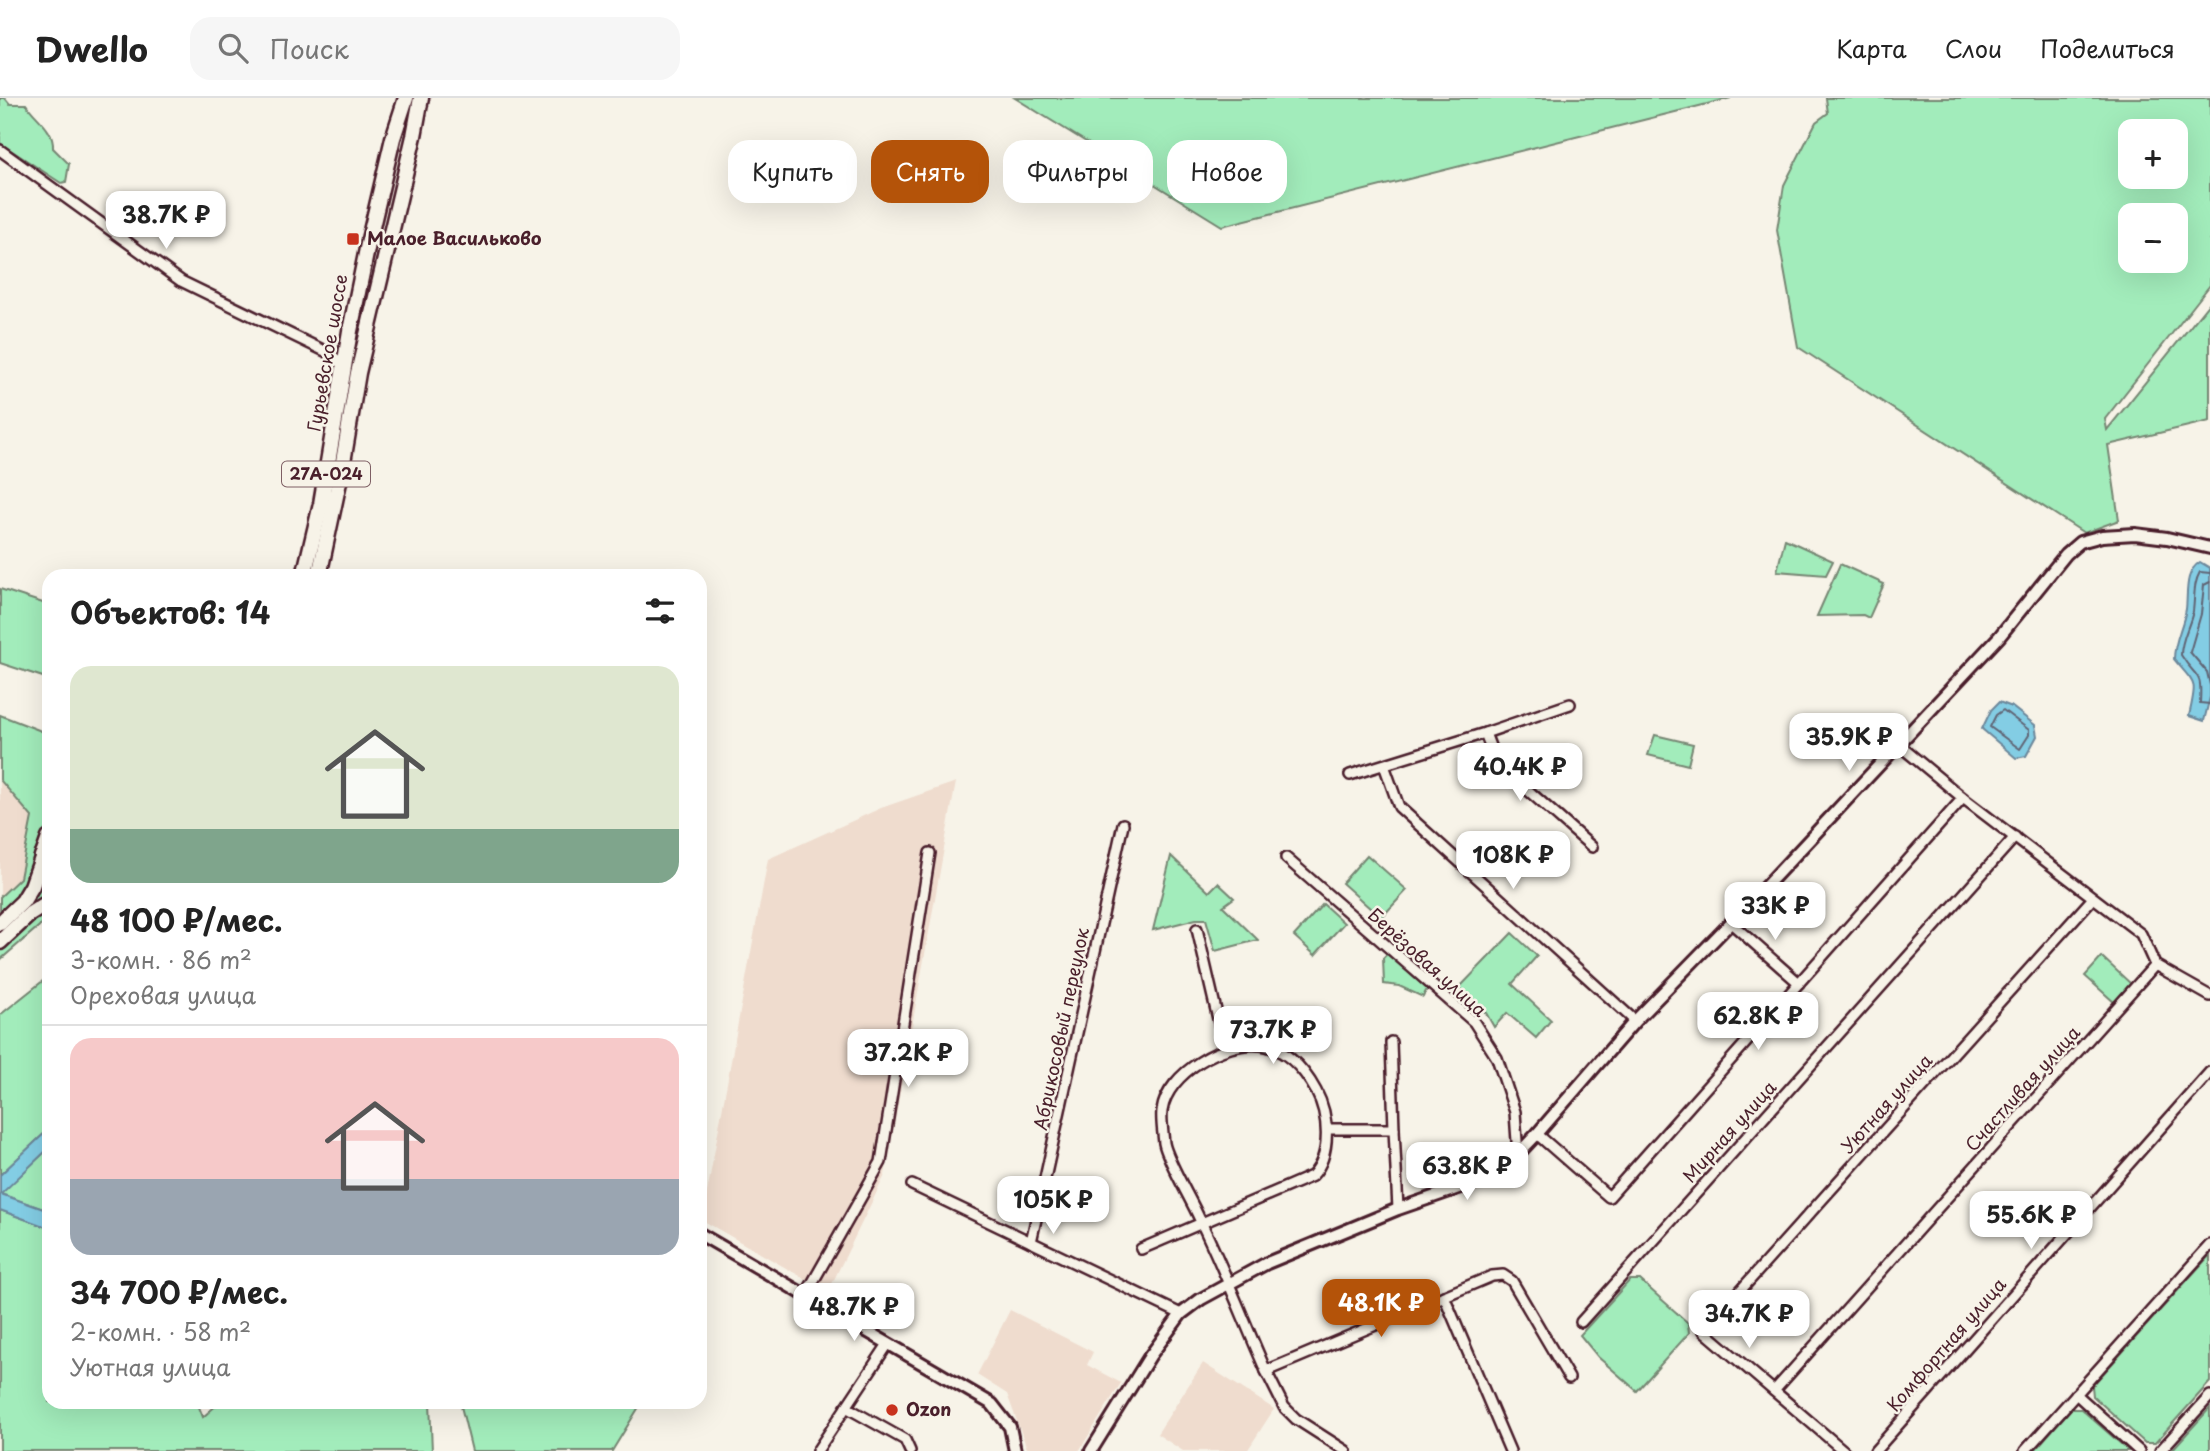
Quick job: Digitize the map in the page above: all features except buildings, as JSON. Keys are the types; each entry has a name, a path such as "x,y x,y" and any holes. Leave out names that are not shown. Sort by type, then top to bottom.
{"main road":[{"name":"Гурьевское шоссе","path":"306,569 321,504 362,273 393,138 405,98"},
{"name":"Гурьевское шоссе","path":"320,569 342,468 360,362 421,98"},
{"path":"0,923 23,901 32,886 42,856"},
{"path":"0,942 42,906"}],"street":[{"path":"0,150 181,281 331,354 340,363 343,371"},
{"path":"331,354 341,345 354,287 362,273"},
{"path":"1091,1451 1150,1356 1181,1314 1227,1283 1267,1263 1398,1209 1499,1174 1538,1134 1635,1021 1731,923 1999,637 2066,554 2080,542 2102,536 2135,534 2210,548"},
{"path":"1350,775 1570,704"},
{"path":"1485,733 1496,762 1592,847"},
{"path":"1899,745 2141,934 2155,965 2210,996"},
{"path":"1384,765 1399,807 1635,1021"},
{"path":"1538,1134 1609,1197 1964,798"},
{"name":"Абрикосовый переулок","path":"1031,1242 1123,824"},
{"name":"Мирная улица","path":"1581,1322 2015,837"},
{"path":"805,1296 881,1162 930,853"},
{"name":"Берёзовая улица","path":"1286,858 1474,1022 1497,1058 1515,1112 1518,1156"},
{"name":"Уютная улица","path":"1774,1391 1704,1331 2094,898"},
{"path":"1731,923 1799,983"},
{"path":"1197,929 1224,1049"},
{"name":"Счастливая улица","path":"1774,1391 2155,965"},
{"path":"1391,1042 1398,1209"},
{"path":"1141,1250 1202,1222 1312,1176 1320,1168 1327,1129 1320,1099 1306,1072 1288,1056 1260,1045 1224,1049 1200,1062 1177,1079 1162,1110 1164,1145 1202,1222 1284,1407 1296,1419 1346,1451"},
{"name":"Комфортная улица","path":"1875,1451 2210,1072"},
{"path":"1327,1129 1394,1129"},
{"path":"912,1185 1181,1314"},
{"path":"707,1239 992,1404 1010,1427 1015,1451"},
{"path":"2025,1451 2210,1245"},
{"path":"1266,1371 1492,1276 1503,1275 1512,1281 1569,1378"},
{"path":"1444,1296 1510,1451"},
{"path":"817,1451 888,1344"},
{"path":"1774,1391 1843,1451"},
{"path":"2076,1394 2139,1451"},
{"path":"2160,1451 2210,1396"},
{"path":"846,1407 905,1440 909,1451"}],"shaded area":[{"path":"0,780 32,817 20,878 0,897"},
{"path":"956,782 885,1175 828,1292 707,1223 707,1193 768,859 881,808"},
{"path":"1010,1310 1093,1352 1087,1365 1121,1383 1079,1451 1028,1451 1007,1394 977,1375"},
{"path":"1203,1363 1274,1409 1247,1451 1183,1451 1157,1434"}],"green space":[{"path":"0,98 5,98 10,104 26,104 44,125 51,135 53,148 69,164 66,182 61,183 0,143"},
{"path":"1015,98 1731,98 1222,226 1185,203 1287,203 1287,140 1167,140 1167,192 1153,183 1153,140 1083,140"},
{"path":"1826,98 2210,98 2210,285 2105,419 2107,430 2210,302 2210,421 2108,445 2119,520 2084,533 1798,347 1777,230 1784,185 1816,122 1828,113"},
{"path":"1785,539 1833,561 1826,575 1777,571"},
{"path":"1840,564 1884,584 1869,618 1863,615 1817,616"},
{"path":"0,589 42,603 42,677 0,663"},
{"path":"0,715 42,731 42,924 0,960 0,897 20,878 32,817 0,780"},
{"path":"1655,735 1693,744 1688,765 1648,755"},
{"path":"1367,855 1407,890 1381,918 1342,883"},
{"path":"1171,856 1209,892 1218,883 1234,898 1223,906 1258,940 1215,951 1206,919 1153,930"},
{"path":"1323,904 1344,923 1315,955 1294,936"},
{"path":"1512,933 1537,956 1512,984 1551,1020 1536,1038 1507,1013 1494,1027 1486,1013 1459,988"},
{"path":"1388,953 1427,989 1423,997 1399,986 1384,984 1383,958"},
{"path":"2102,957 2131,984 2115,1003 2085,976"},
{"path":"42,982 42,1136 0,1175 0,1015"},
{"path":"42,1155 42,1209 0,1194"},
{"path":"0,1210 42,1225 42,1409 200,1409 203,1417 212,1409 430,1409 432,1451 0,1451"},
{"path":"2210,1255 2210,1382 2155,1443 2145,1443 2093,1396 2092,1386"},
{"path":"1630,1280 1640,1280 1688,1323 1689,1333 1637,1391 1598,1357 1580,1335"},
{"path":"2210,1408 2210,1451 2171,1451"},
{"path":"462,1409 638,1409 612,1451 472,1451"},
{"path":"2071,1409 2081,1409 2129,1451 2034,1451"}],"water":[{"path":"2200,562 2210,568 2210,697 2204,721 2189,716 2193,684 2174,659 2186,609 2189,577"},
{"path":"1999,702 2012,707 2035,725 2037,736 2026,756 2016,758 1982,729 1991,710"},
{"path":"42,1136 42,1155 1,1194 42,1209 42,1225 0,1210 0,1175"}],"place":[{"name":"Малое Васильково","path":"353,239"},
{"name":"Ozon","path":"892,1410"}]}
